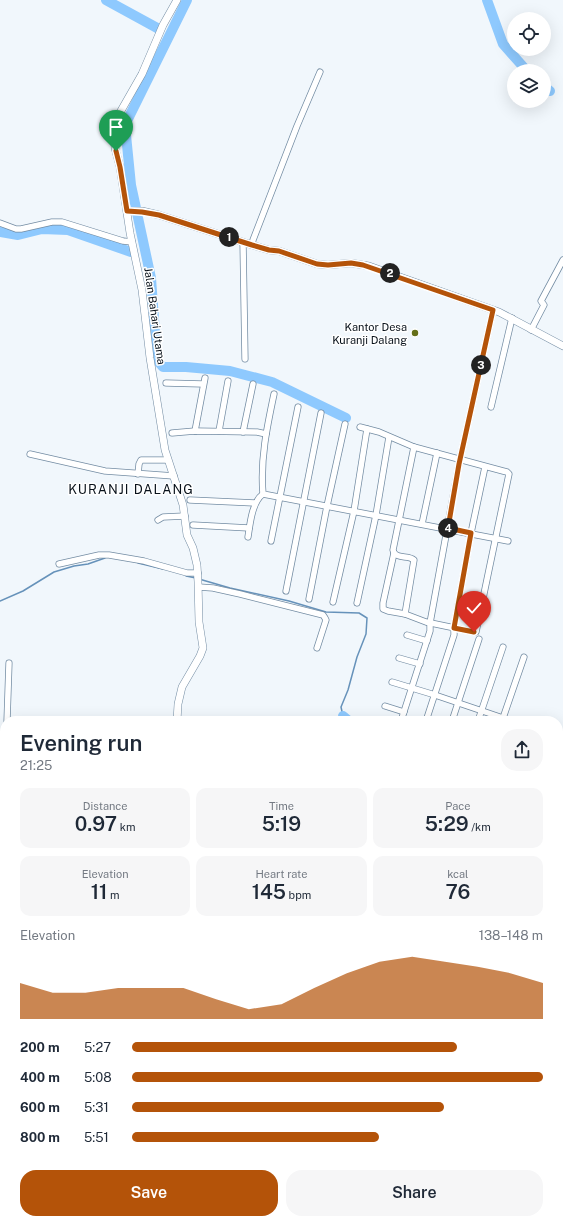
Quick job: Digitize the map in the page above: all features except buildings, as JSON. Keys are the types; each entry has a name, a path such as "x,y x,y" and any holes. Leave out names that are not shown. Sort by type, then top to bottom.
{"street":[{"name":"Jalan Bahari Utama","path":"177,0 163,25 142,74 118,116 114,127 115,148 120,167 132,242 142,290 151,366 162,436 168,460 183,505 187,535 193,548 198,579 199,622 203,648 182,687 178,716"},
{"path":"252,245 297,126 320,72"},
{"path":"127,211 159,215 317,264 328,265 351,263 363,265 493,310 512,318 563,346"},
{"path":"0,223 16,229 21,229 52,222 62,222 132,242"},
{"path":"243,242 246,359"},
{"path":"532,330 544,305 541,301 563,260"},
{"path":"403,716 430,631 430,623 460,460 493,310"},
{"path":"491,407 512,318"},
{"path":"195,431 205,378"},
{"path":"219,431 228,381"},
{"path":"166,383 203,384"},
{"path":"243,432 253,384"},
{"path":"263,494 262,483 266,434 274,394"},
{"path":"271,541 298,407"},
{"path":"286,591 321,413"},
{"path":"309,599 345,424"},
{"path":"360,427 389,436 414,447 507,472 509,474 477,631 475,632 430,623 405,614 388,611 383,608 414,447"},
{"path":"333,602 354,511 367,429"},
{"path":"172,433 219,431 257,432 266,434"},
{"path":"357,603 376,515 389,436"},
{"path":"422,524 437,453"},
{"path":"30,454 106,471 174,476"},
{"path":"138,474 141,460 168,460"},
{"path":"428,716 454,635 471,533 485,466"},
{"path":"248,537 255,503 258,497 263,494 448,528 508,541"},
{"path":"190,500 255,503"},
{"path":"158,520 163,517 185,516"},
{"path":"193,524 249,528"},
{"path":"394,553 397,556 411,558 414,560 405,614"},
{"path":"59,564 99,555 109,555 144,561 187,573 213,588 323,615 326,620 317,648"},
{"path":"407,635 427,641"},
{"path":"454,716 479,639"},
{"path":"480,716 503,647"},
{"path":"504,716 524,656"},
{"path":"400,658 420,664"},
{"path":"7,716 9,663"},
{"path":"392,682 458,702 496,716"},
{"path":"385,706 404,712"}],"waterway":[{"path":"106,0 159,29"},
{"path":"136,208 131,185 125,125 187,0"},
{"path":"487,0 503,44 521,64"},
{"path":"137,213 151,278 157,360 163,367 186,367 230,371 272,382 346,418"},
{"path":"0,232 18,235 42,229 68,230 131,252"},
{"path":"0,601 23,591 54,572 74,566 88,564 105,558"},
{"path":"138,563 163,569"},
{"path":"186,576 196,578"},
{"path":"199,579 230,588 289,601 326,612 359,613 367,618 366,634 341,707 343,716"}],"place":[{"name":"Kantor Desa Kuranji Dalang","path":"415,333"}],"district":[{"name":"KURANJI DALANG","path":"131,489"}],"route":[{"path":"116,151 126,197 127,211 159,215 252,245 289,254 317,264 333,265 339,263 357,263 493,310 459,464 448,528 471,533 454,628 474,632"}]}
